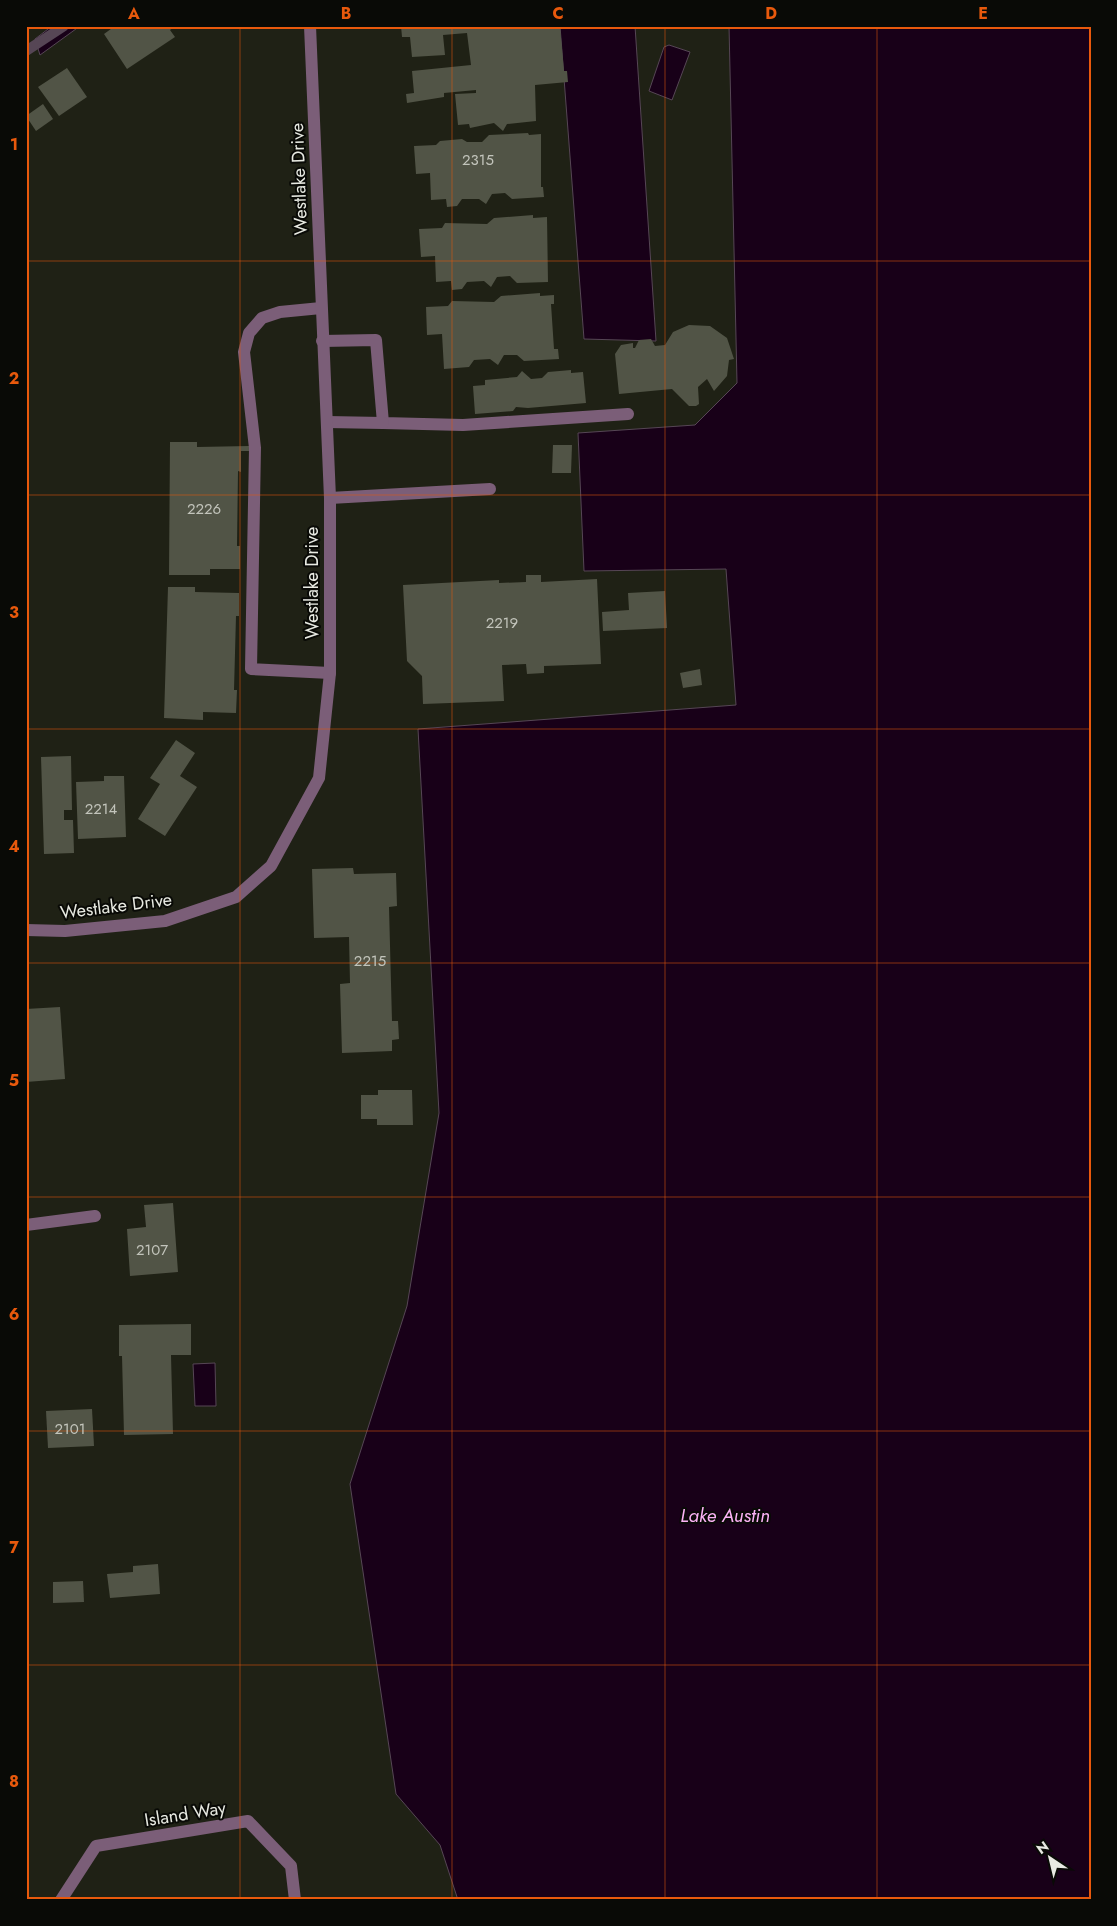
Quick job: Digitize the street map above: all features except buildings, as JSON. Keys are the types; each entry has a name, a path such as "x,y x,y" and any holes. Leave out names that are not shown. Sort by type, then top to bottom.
{"street":[{"name":"Westlake Drive","path":"26,930 65,930 165,922 236,897 271,866 319,778 330,673 330,498 310,26"},
{"path":"321,308 280,312 262,318 249,333 244,352 255,448 251,669 330,673"},
{"path":"322,341 376,340 382,423"},
{"path":"327,422 463,425 628,414"},
{"path":"330,498 490,489"},
{"path":"26,1225 96,1216"},
{"name":"Island Way","path":"61,1900 96,1846 248,1821 291,1866 295,1900"}],"water":[{"path":"52,26 80,26 40,55 35,39"},
{"path":"560,26 635,26 656,341 584,339"},
{"name":"Lake Austin","path":"729,26 1091,26 1091,1900 458,1900 440,1845 396,1794 350,1484 407,1306 439,1113 418,729 736,705 726,569 584,571 578,433 695,425 737,383"},
{"path":"669,45 690,52 672,100 649,91 664,47"},
{"path":"215,1363 216,1406 195,1406 193,1364"}],"waterway":[{"path":"26,51 64,26"}]}
